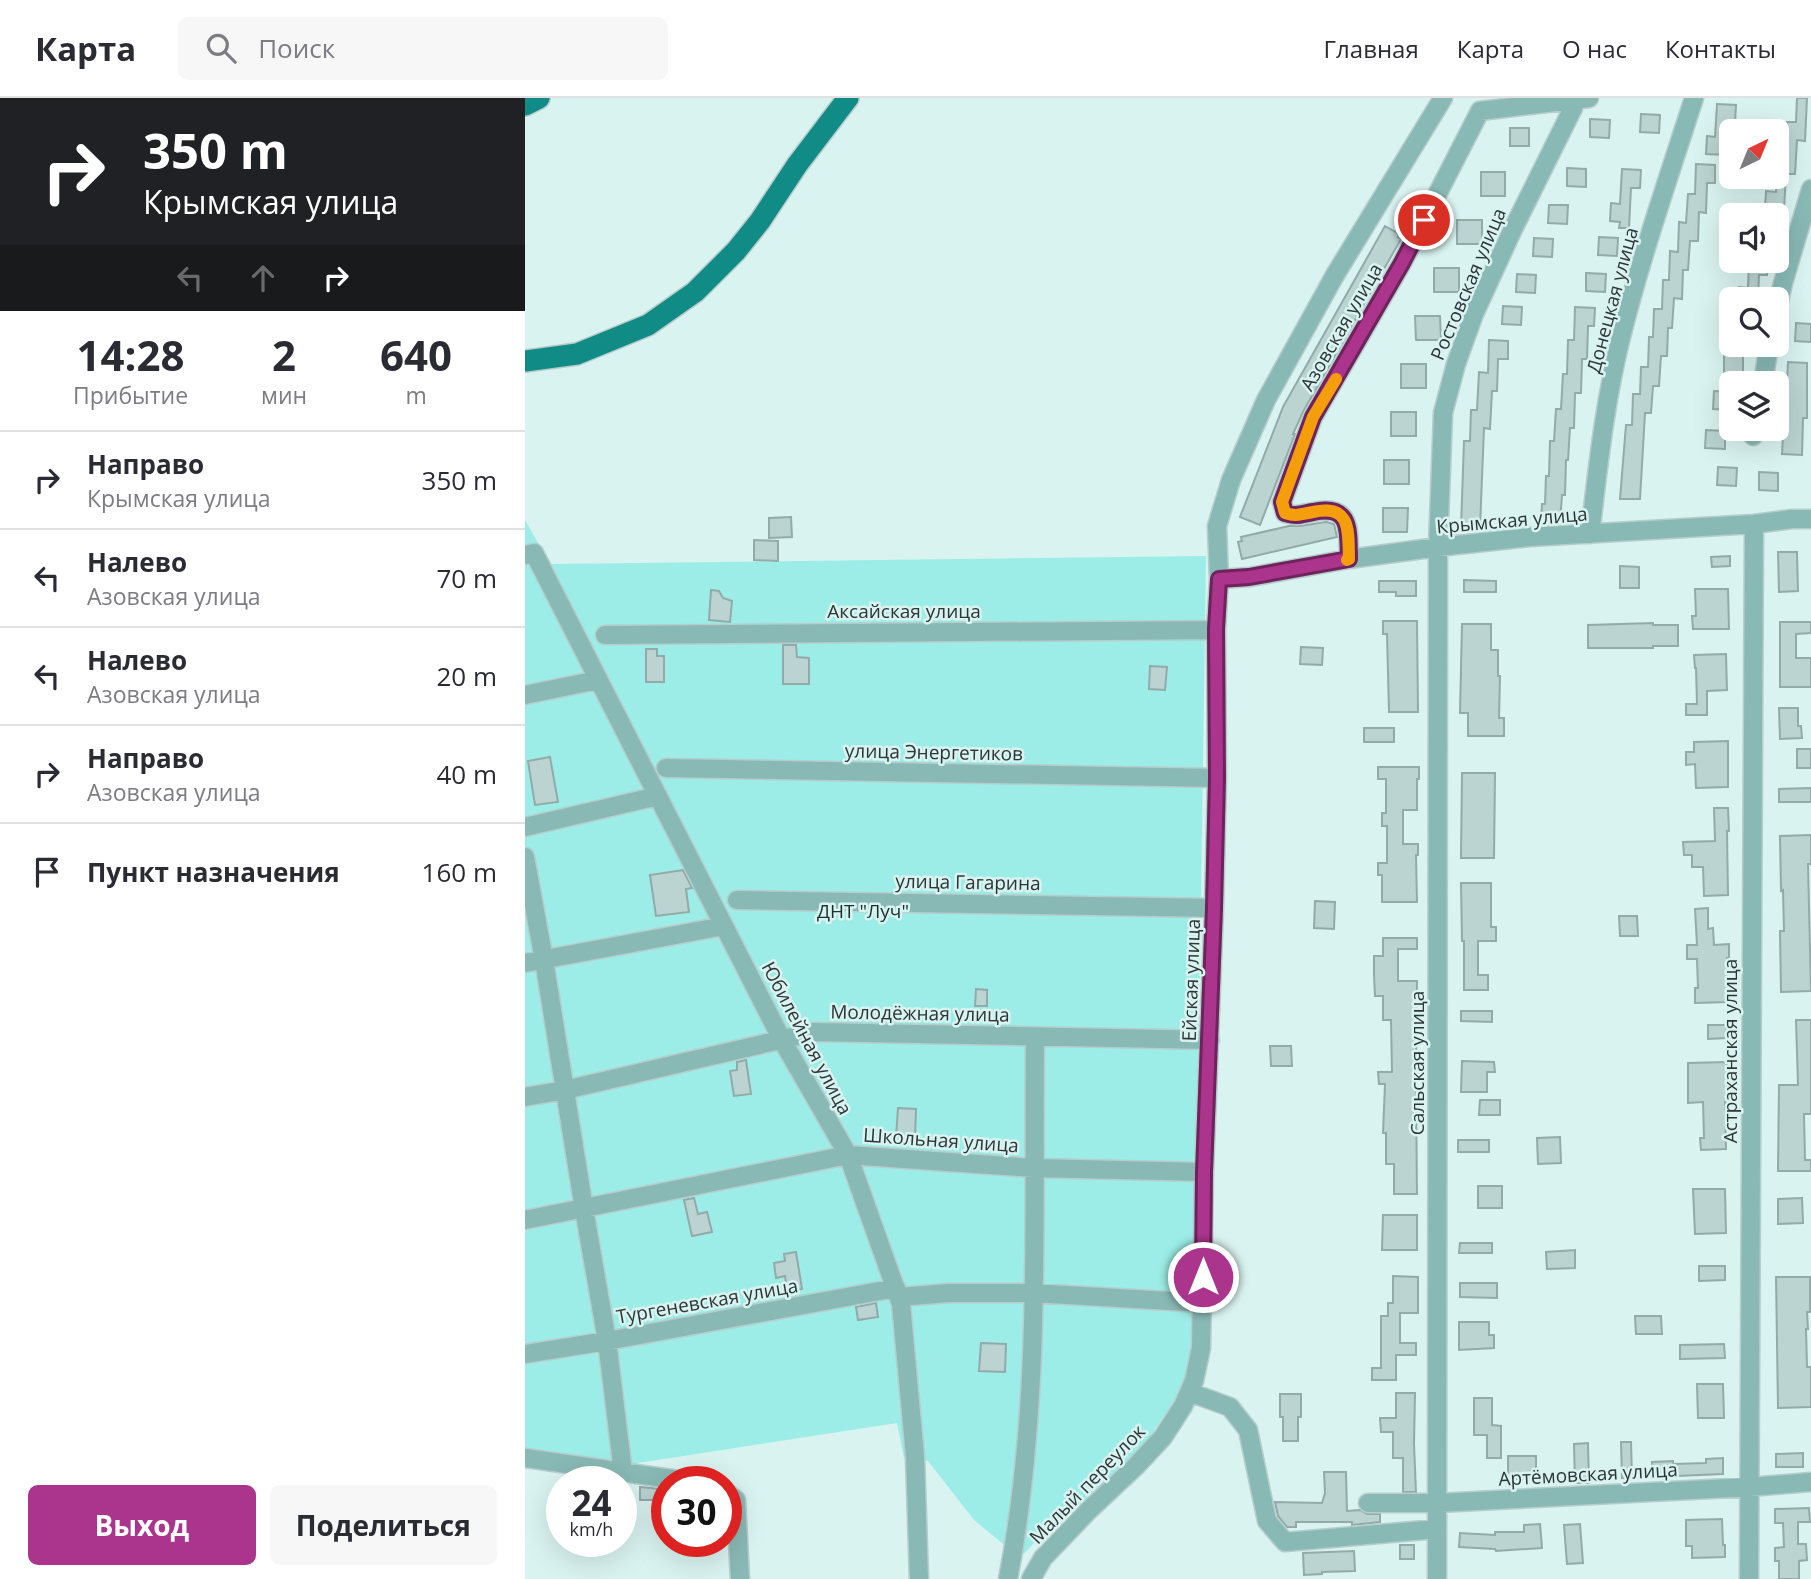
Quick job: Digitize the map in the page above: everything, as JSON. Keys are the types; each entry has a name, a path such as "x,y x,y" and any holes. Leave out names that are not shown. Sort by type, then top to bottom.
{"main road":[{"path":"525,105 539,98"},
{"path":"525,361 577,354 648,325 695,292 736,251 760,221 797,165 848,98"}],"street":[{"name":"Ейская улица","path":"1192,1387 1201,1348 1197,1303 1198,1172 1209,778 1209,630 1219,579 1217,526 1231,480 1266,400 1335,275 1443,98"},
{"name":"Донецкая улица","path":"1591,526 1605,415 1622,335 1651,231 1694,98"},
{"name":"Азовская улица","path":"1349,559 1347,524 1344,517 1331,510 1296,516 1285,513 1282,502 1313,417 1402,263 1480,111 1583,99"},
{"name":"Ростовская улица","path":"1439,543 1443,412 1455,364 1474,314 1513,229 1583,99"},
{"path":"1782,287 1811,189"},
{"name":"Крымская улица","path":"1219,579 1249,577 1439,543 1531,537 1591,526 1753,524 1811,519"},
{"name":"Астраханская улица","path":"1749,1579 1753,524"},
{"name":"Сальская улица","path":"1437,1579 1439,543"},
{"name":"Юбилейная улица","path":"529,554 599,680 782,1040 848,1155 901,1304 915,1456 919,1579"},
{"name":"Аксайская улица","path":"605,635 1209,630"},
{"path":"525,695 599,680"},
{"name":"улица Энергетиков","path":"666,768 1209,778"},
{"path":"525,827 658,796"},
{"path":"525,858 607,1341 622,1466"},
{"name":"улица Гагарина","path":"737,900 1206,908"},
{"path":"525,963 724,926"},
{"name":"Молодёжная улица","path":"525,1097 814,1032 1203,1040"},
{"path":"1008,1579 1017,1533 1029,1415 1035,1037"},
{"name":"Школьная улица","path":"525,1220 848,1155 1034,1168 1198,1172"},
{"name":"Тургеневская улица","path":"525,1354 898,1293 1033,1293 1197,1303"},
{"path":"1192,1387 1230,1407 1248,1430 1267,1521 1285,1542 1437,1529"},
{"name":"Малый переулок","path":"1031,1579 1043,1558 1163,1437 1192,1387"},
{"path":"525,1458 581,1466"},
{"name":"Артёмовская улица","path":"1368,1503 1438,1503 1811,1482"},
{"path":"739,1557 740,1579"}],"green space":[{"name":"ДНТ \"Луч\"","path":"525,520 550,564 1206,556 1195,1308 1188,1381 1127,1470 1049,1527 1020,1558 974,1520 928,1461 904,1458 897,1423 618,1466 525,1458"}],"building":[{"path":"1797,98 1807,98 1805,141 1797,140 1795,174 1789,174 1789,122 1796,122"},
{"path":"1717,104 1736,105 1735,119 1719,119 1719,155 1706,154 1707,136 1715,137"},
{"path":"1641,114 1660,115 1659,133 1640,132"},
{"path":"1590,119 1610,120 1609,138 1590,137"},
{"path":"1510,128 1529,128 1529,146 1510,146"},
{"path":"1696,164 1715,165 1715,183 1707,183 1706,213 1699,212 1698,241 1690,241 1688,270 1683,270 1682,299 1674,298 1672,328 1668,328 1667,356 1661,356 1659,386 1653,386 1651,413 1645,413 1640,499 1620,499 1626,425 1632,425 1633,394 1640,394 1641,367 1648,367 1654,309 1662,309 1663,280 1669,280 1670,251 1678,252 1679,222 1686,223 1688,194 1695,194"},
{"path":"1567,168 1586,169 1586,187 1567,186"},
{"path":"1622,169 1641,170 1640,188 1631,188 1629,228 1619,228 1620,222 1610,221 1611,203 1620,204"},
{"path":"1481,172 1505,172 1505,196 1481,196"},
{"path":"1776,189 1785,189 1784,203 1765,203 1766,191 1776,192"},
{"path":"1549,205 1568,205 1567,224 1548,223"},
{"path":"1457,220 1482,220 1482,244 1457,244"},
{"path":"1385,226 1399,234 1401,239 1303,412 1260,525 1240,517 1283,407"},
{"path":"1599,237 1618,238 1617,256 1598,255"},
{"path":"1534,238 1553,239 1552,257 1533,256"},
{"path":"1434,268 1459,268 1459,292 1434,292"},
{"path":"1586,273 1606,274 1605,292 1586,291"},
{"path":"1749,273 1767,273 1759,275 1758,287 1748,287"},
{"path":"1517,274 1536,275 1535,293 1516,292"},
{"path":"1503,306 1522,307 1521,325 1502,324"},
{"path":"1575,307 1595,308 1594,326 1588,326 1587,359 1582,359 1581,393 1575,393 1574,428 1570,428 1565,495 1562,495 1560,522 1541,522 1546,476 1549,476 1550,441 1554,441 1556,409 1561,409 1563,374 1567,374 1568,340 1574,340"},
{"path":"1415,316 1440,316 1441,340 1416,340"},
{"path":"1796,323 1811,324 1811,342 1795,341"},
{"path":"1489,340 1508,341 1508,359 1498,359 1497,391 1492,391 1490,429 1484,428 1480,528 1461,527 1464,441 1470,441 1471,410 1477,410 1479,372 1488,373"},
{"path":"1724,357 1743,357 1743,371 1724,371"},
{"path":"1788,362 1807,363 1807,418 1803,418 1802,455 1782,454 1783,441 1789,441"},
{"path":"1401,364 1426,364 1426,388 1401,388"},
{"path":"1714,391 1719,391 1719,409 1713,409"},
{"path":"1391,412 1416,412 1416,436 1391,436"},
{"path":"1706,430 1719,431 1719,441 1725,441 1725,449 1705,448"},
{"path":"1384,460 1409,460 1409,484 1384,484"},
{"path":"1718,467 1737,468 1736,486 1717,485"},
{"path":"1759,472 1778,473 1778,491 1759,490"},
{"path":"1383,508 1408,508 1407,532 1383,532"},
{"path":"791,517 792,537 769,538 769,518"},
{"path":"1326,522 1334,524 1337,537 1242,559 1238,542 1242,541 1241,537 1289,526"},
{"path":"754,540 778,541 778,561 754,560"},
{"path":"1778,552 1797,552 1798,591 1779,592"},
{"path":"1730,556 1730,566 1712,567 1711,557"},
{"path":"1620,566 1639,567 1639,588 1620,588"},
{"path":"1464,580 1496,581 1496,592 1464,592"},
{"path":"1379,581 1416,581 1416,596 1396,596 1396,592 1379,592"},
{"path":"1695,589 1728,589 1729,629 1693,629 1692,616 1696,616"},
{"path":"711,590 719,591 723,598 732,601 730,622 709,620"},
{"path":"1383,621 1417,621 1418,712 1389,712 1387,634 1383,634"},
{"path":"1780,622 1811,622 1811,633 1796,634 1796,658 1811,658 1811,687 1780,687"},
{"path":"1462,624 1491,624 1491,650 1498,650 1499,718 1504,718 1504,736 1468,736 1468,713 1460,713"},
{"path":"1588,625 1678,625 1678,646 1588,648"},
{"path":"783,645 796,645 797,657 809,658 809,684 783,684"},
{"path":"1301,647 1323,648 1322,665 1300,664"},
{"path":"646,649 657,649 657,656 664,656 664,682 646,682"},
{"path":"1726,654 1727,690 1707,691 1707,715 1686,715 1686,704 1697,704 1694,655"},
{"path":"1150,666 1167,667 1165,690 1149,689"},
{"path":"1779,708 1798,708 1798,726 1801,726 1802,738 1780,739"},
{"path":"1364,728 1394,728 1394,742 1364,742"},
{"path":"1728,741 1728,787 1696,788 1695,764 1686,765 1686,752 1694,752 1694,742"},
{"path":"1797,749 1811,749 1811,768 1797,768"},
{"path":"550,757 558,802 535,805 528,761"},
{"path":"1378,767 1419,767 1417,810 1403,810 1403,844 1418,844 1417,902 1382,902 1382,875 1378,875 1378,863 1387,863 1387,826 1382,826 1382,813 1386,813 1386,779 1378,779"},
{"path":"1462,773 1495,773 1494,858 1461,858"},
{"path":"1811,788 1811,802 1779,802 1779,789"},
{"path":"1714,808 1728,808 1728,895 1704,896 1703,867 1692,867 1692,855 1684,855 1683,842 1715,841"},
{"path":"1811,835 1811,864 1808,864 1811,991 1781,992 1780,931 1784,931 1780,836"},
{"path":"683,870 692,888 686,889 689,912 656,916 650,875"},
{"path":"1461,883 1491,883 1491,927 1496,927 1496,941 1478,941 1478,975 1488,975 1488,990 1464,990"},
{"path":"1315,901 1335,902 1334,929 1314,928"},
{"path":"1708,908 1708,929 1713,928 1714,945 1729,944 1728,1002 1695,1003 1695,988 1698,988 1697,959 1687,959 1687,945 1697,945 1695,909"},
{"path":"1619,916 1637,916 1638,936 1620,936"},
{"path":"1383,938 1417,938 1417,949 1398,949 1398,981 1417,981 1417,1194 1394,1194 1394,1164 1386,1164 1386,1133 1383,1133 1385,1084 1379,1084 1378,1072 1392,1072 1391,1020 1383,1020 1383,996 1375,996 1374,974 1374,956 1383,956"},
{"path":"976,989 987,990 987,1006 975,1006"},
{"path":"1461,1011 1492,1011 1492,1022 1461,1021"},
{"path":"1796,1020 1811,1020 1811,1114 1804,1114 1805,1160 1811,1160 1811,1171 1778,1171 1779,1085 1798,1085"},
{"path":"1708,1025 1726,1025 1727,1038 1708,1039"},
{"path":"1270,1046 1291,1046 1292,1066 1271,1066"},
{"path":"746,1060 751,1094 734,1096 730,1071 737,1070 737,1062"},
{"path":"1462,1061 1494,1062 1495,1072 1487,1072 1487,1092 1461,1092"},
{"path":"1727,1062 1726,1149 1701,1150 1700,1138 1704,1138 1703,1102 1688,1103 1688,1063"},
{"path":"1480,1100 1500,1100 1500,1115 1479,1115"},
{"path":"898,1108 916,1109 915,1138 896,1137"},
{"path":"1560,1137 1561,1163 1538,1164 1537,1138"},
{"path":"1458,1140 1489,1140 1489,1152 1458,1152"},
{"path":"1478,1186 1502,1186 1502,1208 1478,1208"},
{"path":"1693,1189 1725,1189 1726,1233 1695,1234"},
{"path":"694,1198 698,1214 707,1212 712,1232 692,1236 684,1200"},
{"path":"1802,1198 1803,1223 1778,1224 1778,1199"},
{"path":"1383,1215 1417,1215 1417,1250 1382,1250"},
{"path":"1460,1243 1492,1243 1492,1253 1459,1253"},
{"path":"1575,1250 1575,1268 1547,1269 1546,1252"},
{"path":"796,1252 802,1289 787,1291 785,1276 776,1278 774,1263 785,1261 784,1254"},
{"path":"1699,1266 1725,1266 1725,1280 1699,1281"},
{"path":"1393,1276 1418,1277 1418,1313 1400,1313 1400,1343 1416,1343 1416,1355 1396,1355 1396,1380 1372,1380 1372,1368 1381,1368 1381,1316 1388,1316 1388,1303 1393,1303"},
{"path":"1776,1277 1810,1277 1810,1312 1807,1312 1806,1329 1807,1367 1811,1367 1811,1407 1778,1408"},
{"path":"1460,1283 1497,1283 1497,1298 1460,1297"},
{"path":"876,1303 878,1317 858,1320 856,1307"},
{"path":"1635,1316 1661,1316 1662,1334 1636,1334"},
{"path":"1459,1322 1489,1322 1489,1335 1494,1335 1494,1348 1459,1350"},
{"path":"981,1343 1006,1344 1005,1372 979,1371"},
{"path":"1724,1344 1725,1358 1680,1359 1680,1345"},
{"path":"1697,1384 1723,1384 1724,1418 1698,1418"},
{"path":"1396,1393 1415,1393 1416,1492 1403,1492 1403,1458 1393,1458 1393,1432 1381,1432 1380,1418 1396,1418"},
{"path":"1280,1394 1301,1394 1298,1441 1283,1441"},
{"path":"1474,1398 1492,1398 1492,1425 1501,1426 1501,1458 1487,1458 1487,1435 1474,1435"},
{"path":"1621,1442 1631,1442 1632,1478 1622,1478"},
{"path":"1588,1443 1589,1483 1575,1483 1574,1444"},
{"path":"1803,1453 1803,1467 1776,1467 1776,1454"},
{"path":"1508,1456 1536,1456 1536,1479 1508,1479"},
{"path":"1723,1458 1723,1474 1653,1477 1652,1462 1706,1463 1706,1459"},
{"path":"1324,1472 1346,1472 1347,1511 1360,1510 1367,1514 1380,1514 1380,1522 1352,1525 1352,1522 1296,1522 1296,1527 1287,1527 1278,1516 1275,1502 1322,1503 1325,1493"},
{"path":"640,1487 651,1488 651,1500 640,1500"},
{"path":"1809,1508 1810,1522 1798,1522 1798,1544 1806,1544 1807,1560 1799,1561 1799,1579 1779,1579 1779,1561 1775,1561 1775,1548 1784,1547 1783,1523 1775,1523 1775,1509"},
{"path":"1722,1519 1725,1557 1692,1558 1692,1546 1686,1546 1686,1520"},
{"path":"1540,1524 1542,1548 1496,1551 1459,1547 1460,1533 1495,1535 1495,1532 1524,1532 1524,1525"},
{"path":"1580,1524 1583,1563 1567,1564 1564,1525"},
{"path":"1400,1545 1414,1545 1414,1559 1400,1559"},
{"path":"1354,1551 1355,1571 1304,1575 1303,1553"}],"slow traffic":[{"path":"1336,379 1313,417 1282,502 1285,513 1296,516 1331,510 1344,517 1347,524 1347,560"}],"route":[{"path":"1203,1277 1217,778 1216,629 1219,579 1249,577 1349,559 1347,524 1344,517 1331,510 1296,516 1285,513 1282,502 1313,417 1424,220"}]}
